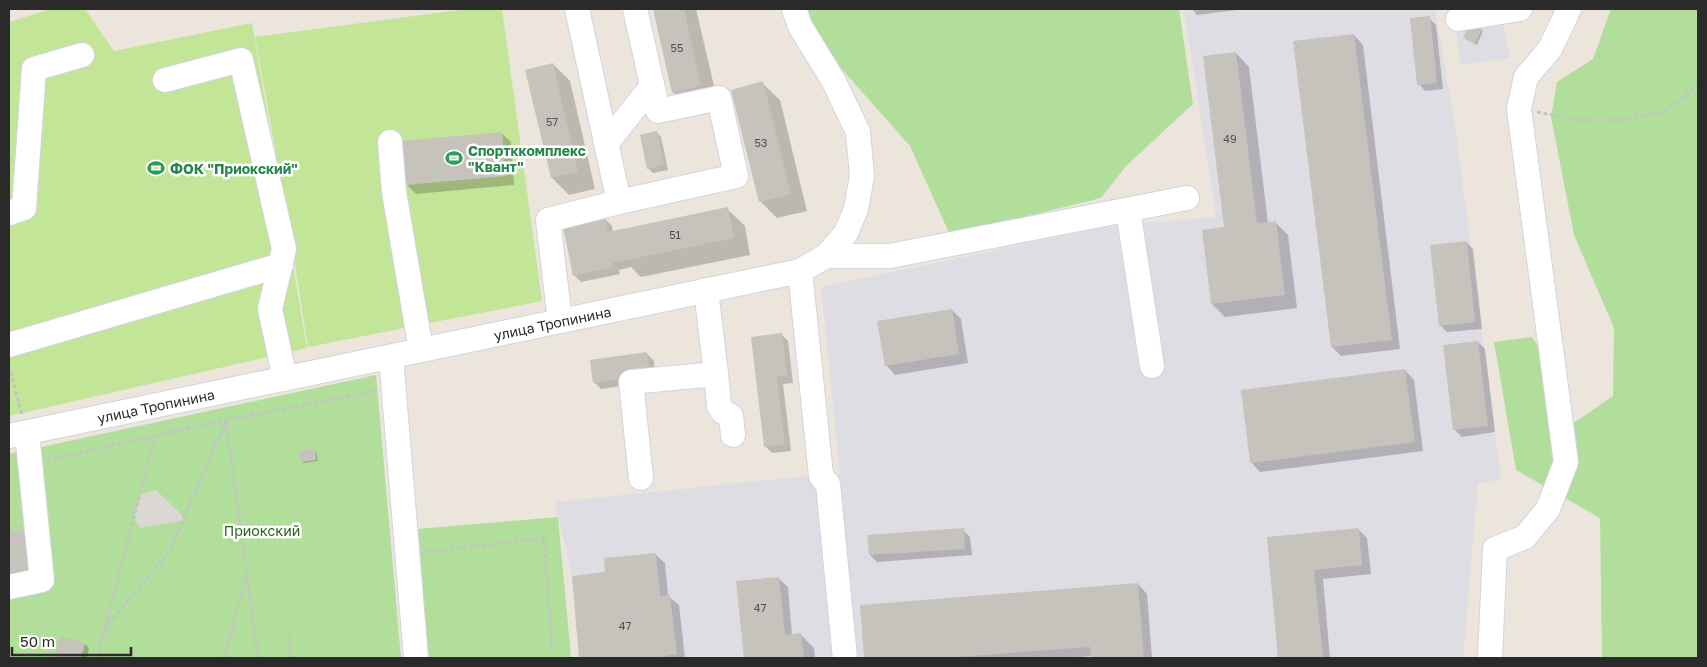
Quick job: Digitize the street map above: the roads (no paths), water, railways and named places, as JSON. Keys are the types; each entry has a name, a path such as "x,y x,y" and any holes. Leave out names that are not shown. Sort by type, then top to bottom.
{"street":[{"path":"576,9 619,202"},
{"path":"560,320 548,220 736,176 719,98 658,111 634,9"},
{"name":"улица Тропинина","path":"20,429 285,379 800,271 826,256 846,233 856,209 862,176 858,132 833,80 800,26 794,9"},
{"path":"1458,19 1520,9"},
{"path":"1490,658 1495,549 1525,536 1548,509 1566,462 1519,109 1526,78 1550,49 1569,9"},
{"path":"9,214 24,208 34,69 82,55"},
{"path":"165,80 241,60 284,249 270,309 285,379"},
{"path":"606,144 652,86"},
{"path":"390,142 394,192 421,350"},
{"path":"826,256 890,256 1187,198"},
{"path":"1128,210 1152,366"},
{"path":"9,345 281,265"},
{"path":"800,271 821,476 828,484 845,658"},
{"path":"706,290 718,406 723,412 731,416 733,435"},
{"path":"391,357 416,658"},
{"path":"641,478 631,382 716,374"},
{"path":"9,586 42,580 30,464 20,429"}],"place":[{"name":"Спортккомплекс \"Квант\"","path":"454,158"},
{"name":"ФОК \"Приокский\"","path":"156,168"}],"park label":[{"name":"Приокский","path":"262,530"}]}
